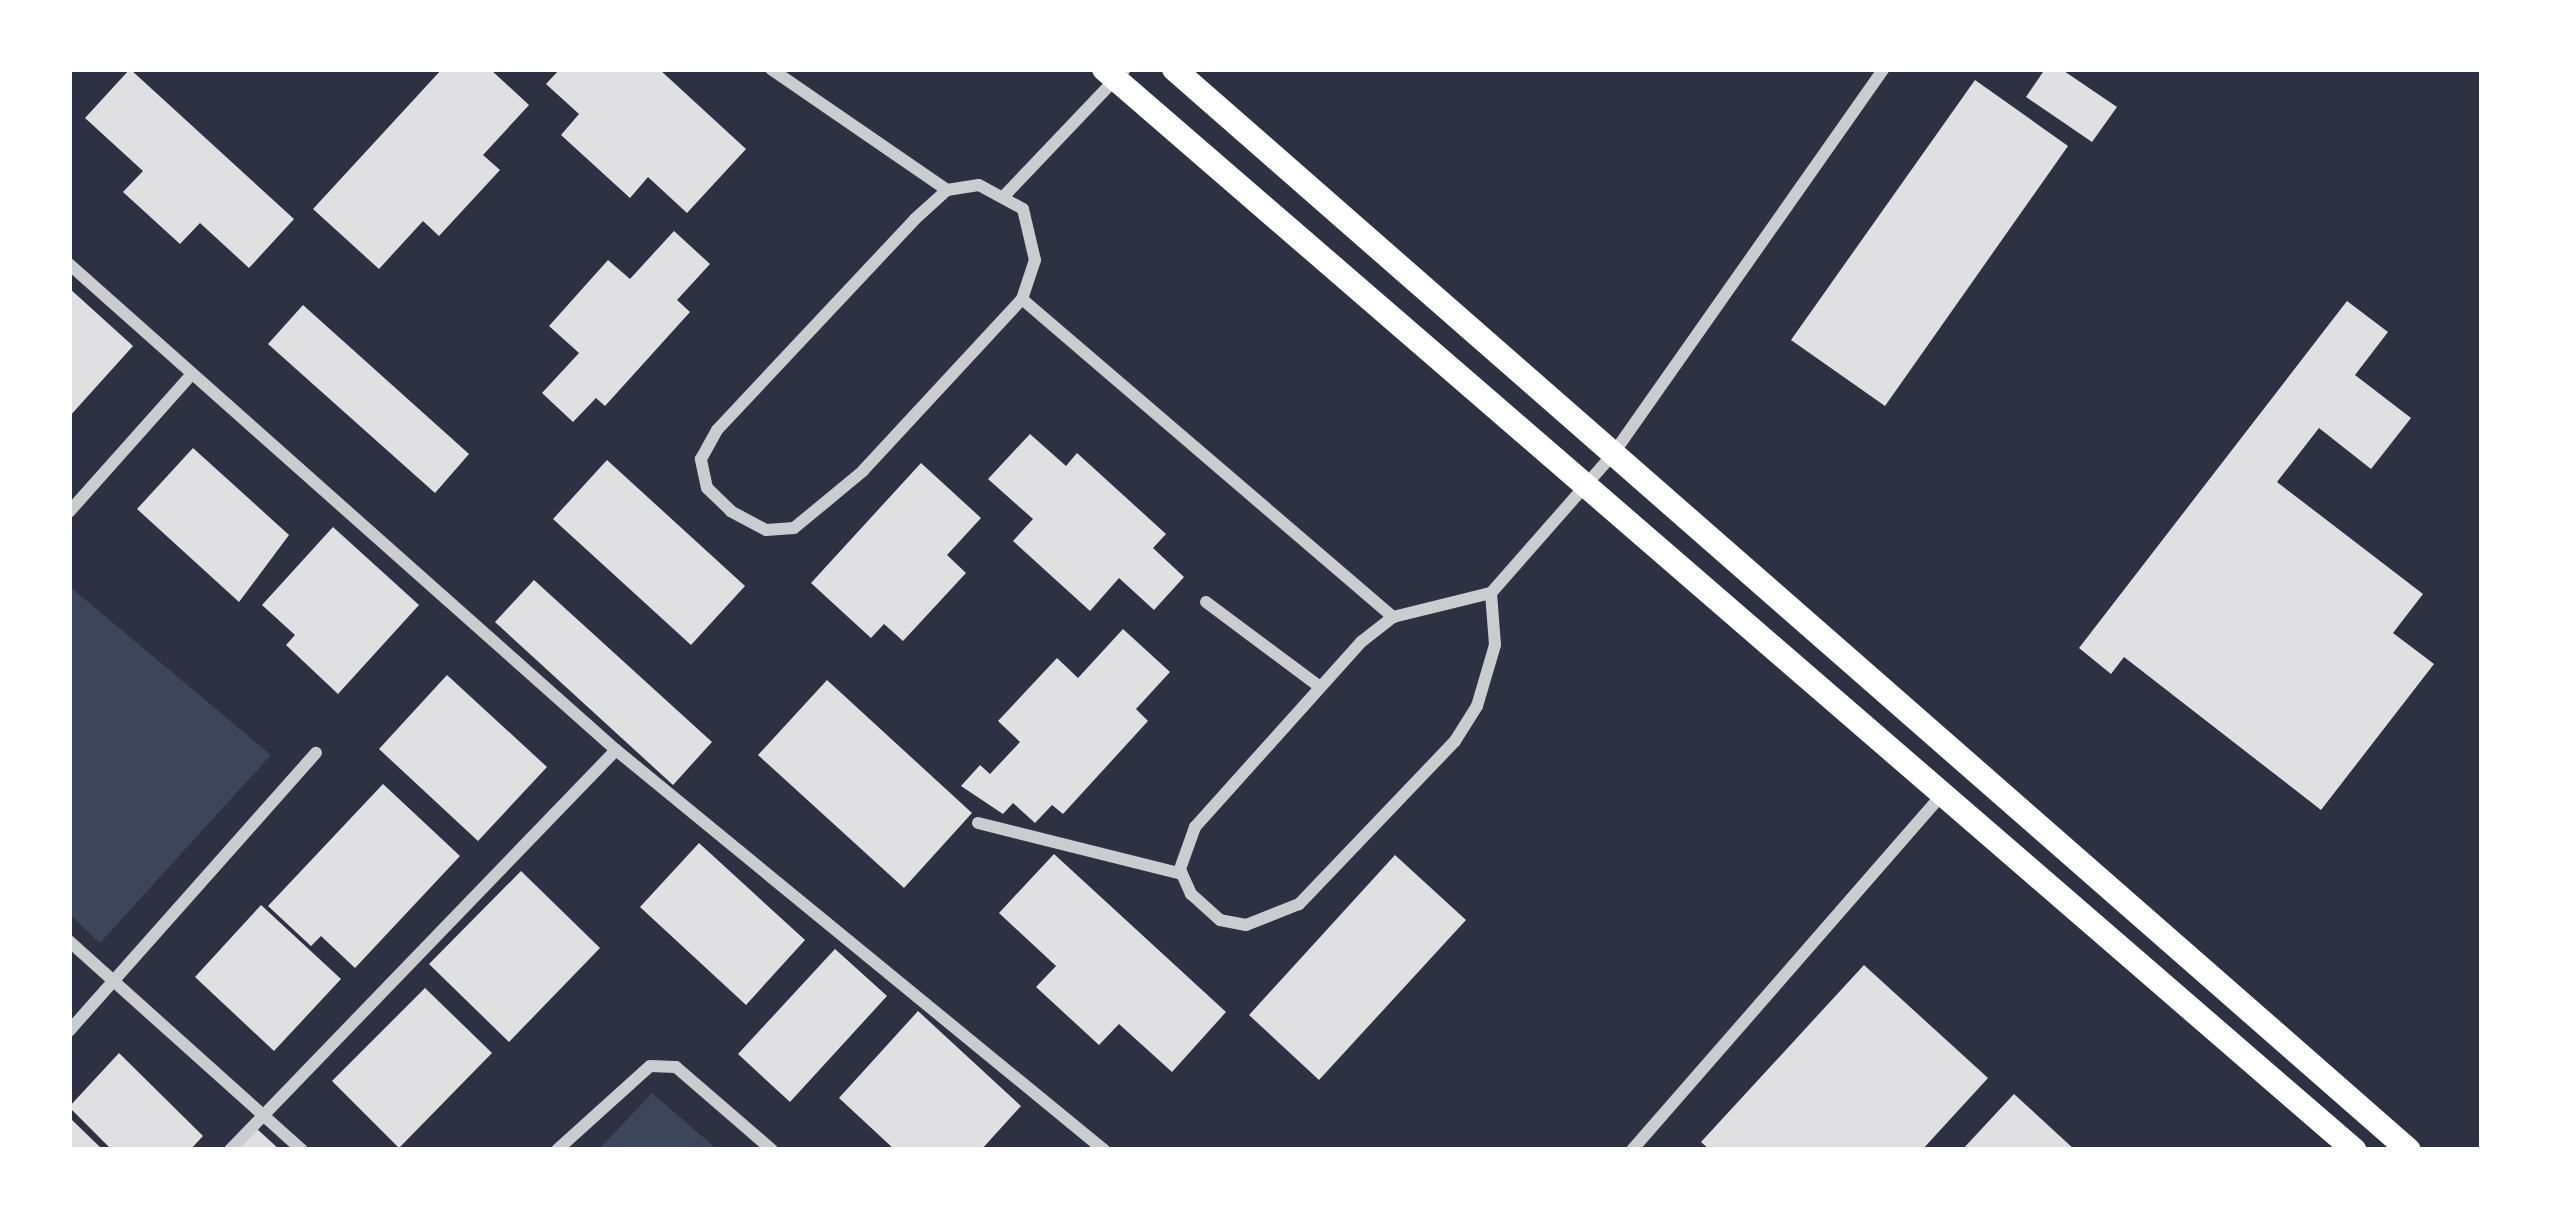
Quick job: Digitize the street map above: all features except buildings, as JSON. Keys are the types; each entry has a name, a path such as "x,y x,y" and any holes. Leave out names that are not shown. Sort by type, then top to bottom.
{"main road":[{"path":"1180,71 2409,1150"},
{"path":"1115,73 2354,1150"}],"street":[{"path":"771,69 947,190"},
{"path":"1182,874 1195,827 1320,686 1393,617 1491,593 1613,454 1883,69"},
{"path":"1006,194 1115,73"},
{"path":"979,185 1006,194 1022,209 1035,260 1022,299 863,471 794,528 766,530 707,488 701,459 717,430 947,190 979,185"},
{"path":"69,264 616,751 1104,1150"},
{"path":"1022,299 1393,617"},
{"path":"69,512 192,374"},
{"path":"978,823 1182,874 1220,920 1270,921 1299,904 1455,741 1477,706 1495,645 1491,593"},
{"path":"1206,602 1320,686"},
{"path":"230,1150 616,751"},
{"path":"69,1031 118,984 316,753"},
{"path":"1632,1150 1944,792"},
{"path":"69,941 302,1150"},
{"path":"557,1150 650,1066 676,1067 772,1150"}],"shaded area":[{"path":"69,586 271,755 100,943 69,914"},
{"path":"652,1093 718,1150 598,1150"}]}
